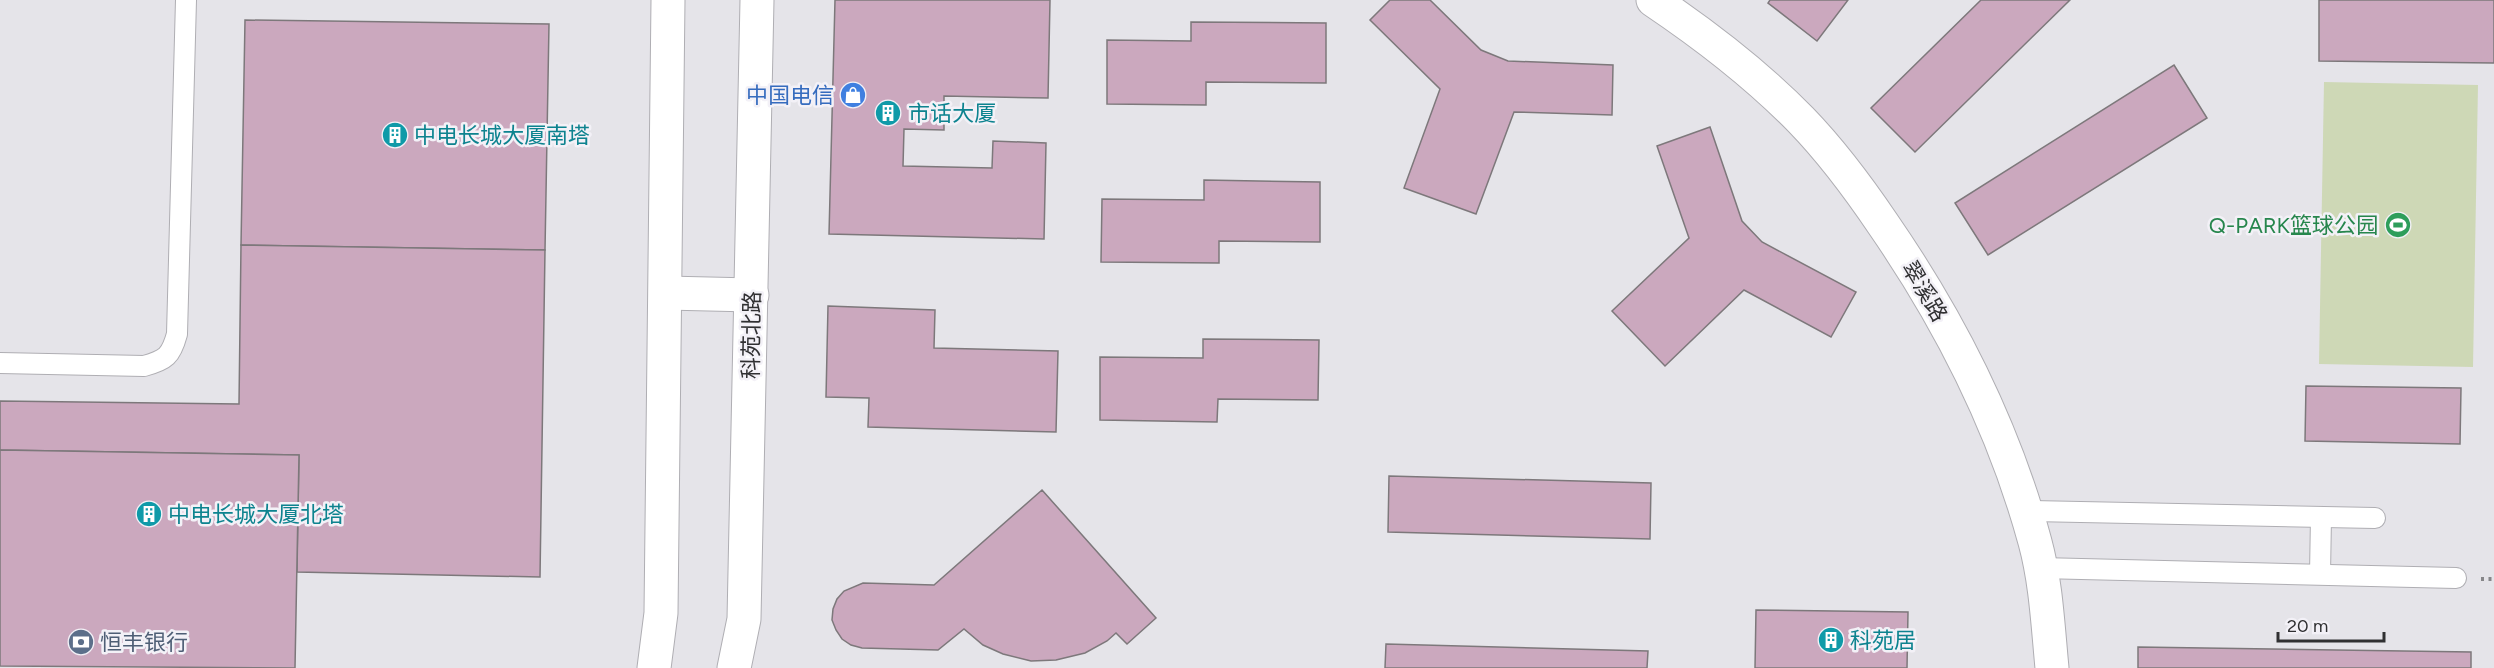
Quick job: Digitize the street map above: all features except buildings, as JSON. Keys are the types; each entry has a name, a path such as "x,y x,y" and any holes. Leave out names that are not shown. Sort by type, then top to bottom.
{"main road":[{"path":"654,668 661,613 669,0"},
{"name":"科苑北路","path":"734,668 744,619 757,0"},
{"name":"翠溪路","path":"1653,0 1693,26 1800,120 1849,175 1937,306 1975,381 2012,469 2026,511 2036,544 2040,568 2052,668"},
{"path":"666,292 752,295"}],"lane":[{"path":"0,363 144,366 163,361 172,349 177,333 186,0"},
{"path":"2026,511 2374,518"},
{"path":"2320,574 2321,517"},
{"path":"2040,568 2456,578"}],"green space":[{"name":"Q-PARK篮球公园","path":"2324,82 2478,85 2473,367 2319,364"}],"place":[{"name":"中国电信","path":"853,95"},
{"name":"市话大厦","path":"888,113"},
{"name":"中电长城大厦南塔","path":"395,135"},
{"name":"Q-PARK篮球公园","path":"2398,225"},
{"name":"中电长城大厦北塔","path":"149,514"},
{"name":"科苑居","path":"1831,640"},
{"name":"恒丰银行","path":"81,642"}]}
